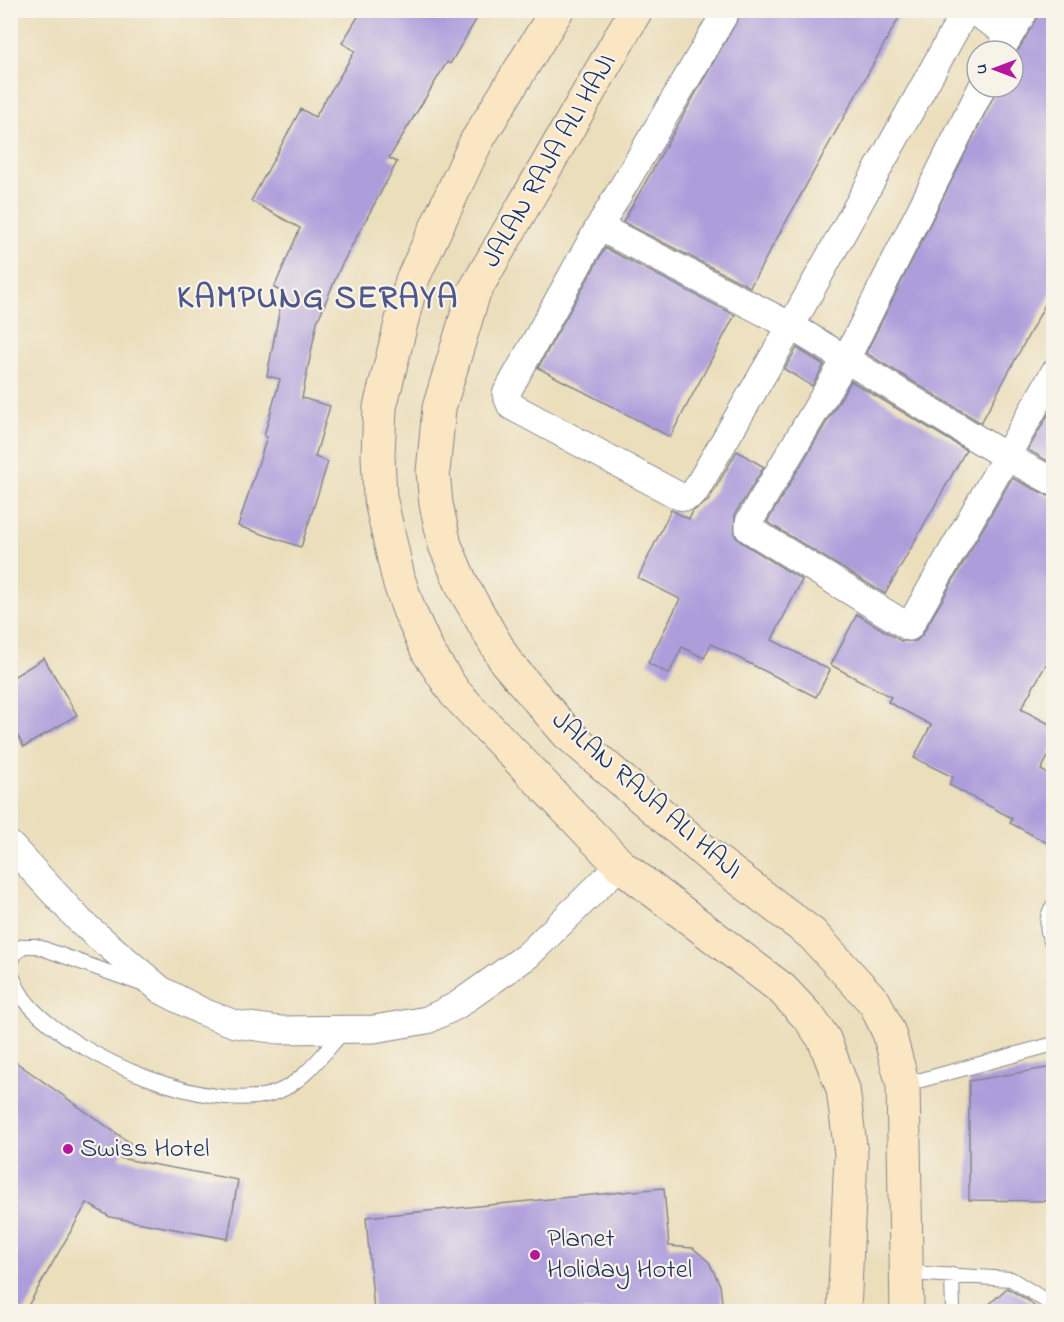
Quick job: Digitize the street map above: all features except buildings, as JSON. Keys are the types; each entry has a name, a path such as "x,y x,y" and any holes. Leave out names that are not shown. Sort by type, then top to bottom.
{"main road":[{"name":"JALAN RAJA ALI HAJI","path":"557,10 476,142 412,280 380,407 378,455 380,497 399,581 428,652 455,693 620,864 782,989 810,1018 824,1039 843,1089 851,1154 843,1311"},
{"name":"JALAN RAJA ALI HAJI","path":"636,10 474,292 439,408 433,472 436,504 445,545 463,587 506,662 567,733 712,858 812,933 864,988 875,1004 890,1033 903,1085 908,1311"}],"street":[{"path":"727,10 599,226 507,388 507,401 511,406 680,496 687,497 694,493 791,326 966,10"},
{"path":"971,10 1002,39"},
{"path":"1007,39 1024,10"},
{"path":"976,99 846,359 749,522 749,529 909,627 1053,373"},
{"path":"599,226 791,326 1007,457 1053,482"},
{"path":"10,845 81,922 160,990 202,1012 235,1024 279,1030 345,1030 403,1026 427,1020 456,1006 527,956 620,864"}],"lane":[{"path":"1053,904 1048,913 1047,933 1053,946"},
{"path":"160,990 36,946 23,946 14,955 10,970 18,991 31,1008 78,1044 145,1078 218,1096 245,1098 277,1092 302,1076 345,1030"},
{"path":"903,1085 1053,1044"},
{"path":"907,1273 1011,1279 1053,1305"},
{"path":"952,1275 953,1311"}],"place":[{"name":"Swiss Hotel","path":"68,1149"},
{"name":"Planet Holiday Hotel","path":"535,1255"}],"district":[{"name":"KAMPUNG SERAYA","path":"318,299"}]}
